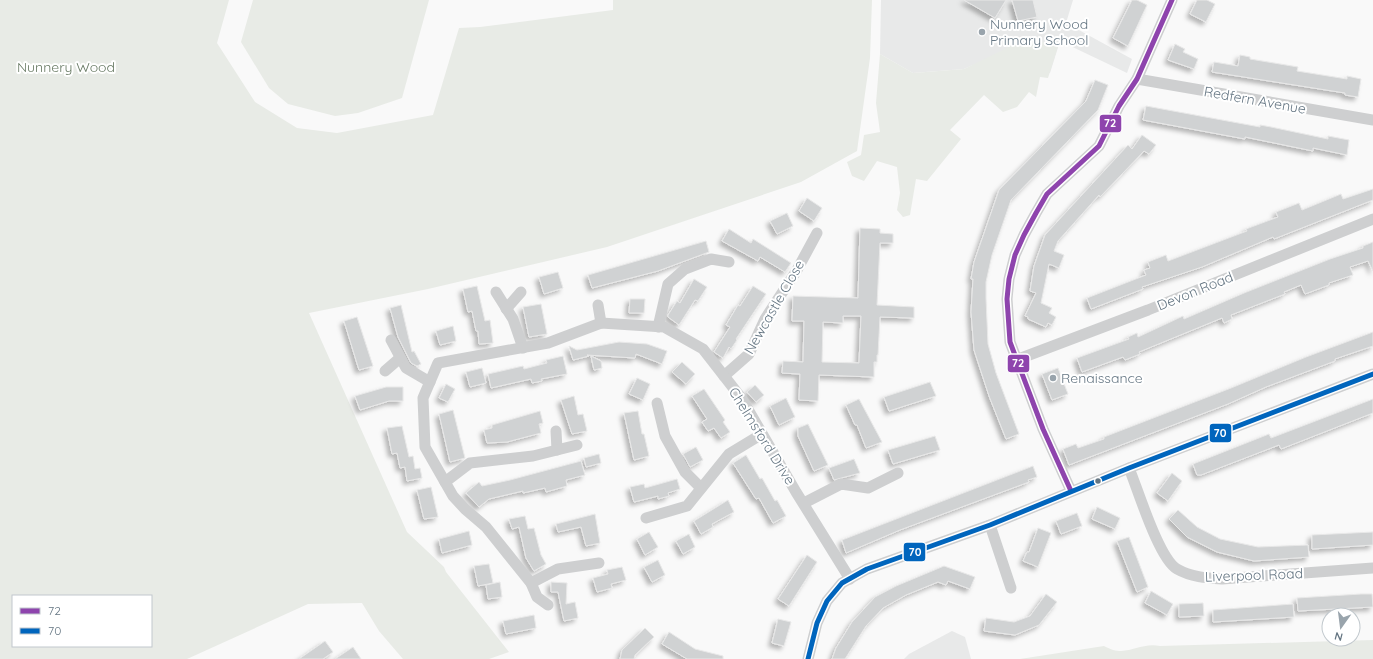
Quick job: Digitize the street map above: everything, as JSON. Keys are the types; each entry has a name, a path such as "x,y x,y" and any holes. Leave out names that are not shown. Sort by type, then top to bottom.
{"street":[{"path":"1071,491 1043,429 1010,342 1007,299 1014,262 1024,235 1047,194 1098,146 1119,106 1137,79 1172,0"},
{"name":"Redfern Avenue","path":"1137,79 1373,120"},
{"name":"Devon Road","path":"1016,360 1148,310 1373,219"},
{"name":"Newcastle Close","path":"724,376 749,354 764,319 797,270 817,232"},
{"path":"658,327 668,284 685,269 711,259 729,262"},
{"path":"496,292 513,319 523,348"},
{"path":"506,309 521,292"},
{"path":"598,305 601,323"},
{"name":"Chelmsford Drive","path":"548,605 537,597 531,583 486,527 464,509 453,496 425,447 423,398 438,363 548,343 601,323 664,327 703,349 742,399 850,579"},
{"path":"390,340 406,368 430,382"},
{"path":"385,370 400,358"},
{"path":"808,659 817,623 827,601 842,583 867,570 990,525 1129,468 1373,374"},
{"path":"656,403 665,436 685,472 701,488"},
{"path":"556,430 557,450"},
{"path":"646,518 686,506 729,454 762,434"},
{"path":"445,482 470,463 533,456 577,445"},
{"name":"Liverpool Road","path":"1129,468 1164,556 1176,569 1199,578 1222,579 1373,568"},
{"path":"804,504 841,484 868,488 898,473"},
{"path":"990,525 1011,588"},
{"path":"531,583 558,569 599,563"}],"shaded area":[{"name":"Nunnery Wood Primary School","path":"881,0 1073,0 1066,23 1132,59 1127,73 1060,41 1050,73 973,65 964,69 913,73 880,54"},
{"path":"952,631 965,637 971,659 904,659 909,654"}],"green space":[{"name":"Nunnery Wood","path":"0,0 229,0 217,43 255,102 297,128 337,133 433,115 459,28 480,27 613,10 613,0 872,0 870,58 857,151 801,182 607,247 428,289 309,313 407,532 444,567 446,572 509,652 489,659 403,659 379,631 362,603 308,604 187,659 0,659"},
{"path":"253,0 429,0 402,98 358,113 335,116 288,104 269,88 241,42"},
{"path":"1043,42 1059,43 1048,78 1040,77 1036,97 1029,92 1017,107 1003,112 984,95 950,130 961,139 927,181 916,179 910,215 903,217 897,210 900,193 897,167 877,161 864,181 852,176 847,162 861,155 864,135 880,132 876,103 880,54 913,73 964,69 1015,44"},
{"path":"1361,640 1373,640 1373,659 1020,659 1104,646 1112,650 1126,651 1152,645 1321,641 1321,647 1361,647"}],"building":[{"path":"964,0 1006,0 995,18"},
{"path":"1012,0 1033,0 1037,17 1018,21"},
{"path":"1132,0 1137,0 1147,5 1128,46 1113,38"},
{"path":"1197,0 1207,0 1215,4 1206,22 1190,14"},
{"path":"1175,44 1185,49 1183,52 1198,59 1194,69 1168,60"},
{"path":"1240,55 1250,57 1250,59 1298,67 1297,71 1347,79 1347,76 1361,79 1358,97 1345,95 1345,93 1212,72 1214,62 1238,66"},
{"path":"1095,80 1108,85 1098,110 1011,200 992,255 986,282 988,344 996,373 1019,434 1006,439 989,396 974,350 971,312 973,279 971,279 974,262 999,190 1086,101"},
{"path":"1146,106 1260,127 1260,125 1328,139 1328,136 1349,140 1347,155 1313,148 1313,151 1245,137 1245,139 1143,120"},
{"path":"1142,135 1156,145 1149,154 1144,151 1100,197 1099,195 1058,241 1054,251 1064,255 1059,268 1049,264 1041,303 1052,308 1049,313 1056,317 1052,325 1048,323 1046,327 1028,319 1028,317 1025,316 1036,293 1030,291 1034,266 1045,235 1128,145 1132,149"},
{"path":"1373,189 1373,200 1274,239 1273,237 1202,267 1142,287 1143,289 1091,309 1087,298 1146,275 1144,270 1150,268 1148,262 1166,255 1168,261 1247,231 1246,229 1278,217 1276,212 1299,203 1302,210 1341,194 1343,199"},
{"path":"807,198 822,208 814,221 799,211"},
{"path":"787,213 793,226 777,234 770,221"},
{"path":"860,228 880,229 880,233 893,234 893,243 880,243 877,305 914,307 914,318 880,317 878,355 877,362 874,362 874,377 819,375 818,401 799,400 800,374 782,373 783,361 803,362 804,321 792,321 793,296 858,298","holes":["843,316 861,316 859,363 822,362 823,322 843,323"]},
{"path":"729,229 751,243 753,239 791,263 785,272 760,257 758,261 722,241"},
{"path":"706,241 709,252 658,271 592,288 588,275"},
{"path":"1373,242 1373,271 1368,261 1350,267 1353,275 1329,283 1329,285 1305,294 1301,285 1284,292 1285,294 1231,315 1232,319 1224,323 1222,318 1139,352 1140,354 1125,360 1123,357 1082,372 1077,358 1129,339 1128,337 1137,333 1138,337 1183,316 1184,319 1244,293 1330,259 1363,248 1363,246"},
{"path":"558,272 563,288 544,294 539,277"},
{"path":"694,279 707,287 698,301 695,300 679,325 668,317 668,315 677,301 680,303"},
{"path":"477,286 485,321 490,320 493,343 479,344 478,331 476,331 472,311 468,312 463,289"},
{"path":"753,286 766,294 731,349 729,347 723,358 714,352 730,327 726,325 738,305 740,306"},
{"path":"630,299 645,299 644,313 629,313"},
{"path":"541,304 547,334 529,337 523,307"},
{"path":"401,305 412,352 414,351 421,364 417,366 411,363 398,337 390,308"},
{"path":"357,317 373,366 359,370 344,321"},
{"path":"453,326 456,341 440,345 436,331"},
{"path":"1373,332 1373,346 1335,359 1335,361 1266,387 1228,404 1069,465 1063,449 1076,444 1078,448 1104,439 1104,437"},
{"path":"619,342 647,344 667,351 662,364 636,354 635,358 587,355 589,356 573,360 569,346 577,350"},
{"path":"563,356 567,374 541,379 542,381 532,383 531,379 491,388 488,374 523,366 524,369 547,363 546,360"},
{"path":"591,356 601,361 602,368 594,370"},
{"path":"682,362 695,374 686,384 672,372"},
{"path":"482,368 486,383 470,387 466,372"},
{"path":"1058,368 1068,394 1052,400 1042,374"},
{"path":"637,378 650,384 643,400 629,394"},
{"path":"930,382 936,396 889,411 884,397"},
{"path":"446,384 455,389 448,402 439,398"},
{"path":"755,385 764,395 756,402 747,392"},
{"path":"386,387 403,387 403,401 389,401 360,410 355,396"},
{"path":"704,389 725,420 723,422 730,432 721,438 714,428 708,431 702,422 707,419 692,396"},
{"path":"574,396 578,415 583,414 587,431 572,434 561,400"},
{"path":"786,398 795,417 779,425 770,406"},
{"path":"859,399 882,442 866,448 857,425 855,425 846,405"},
{"path":"1373,399 1373,413 1281,449 1279,445 1201,475 1197,475 1193,464 1269,434 1271,438"},
{"path":"453,410 465,458 450,462 439,414"},
{"path":"540,411 543,423 539,424 541,433 507,442 487,443 484,430 492,428 492,425"},
{"path":"638,411 642,434 644,434 649,456 634,460 624,413"},
{"path":"808,424 828,465 814,471 798,436 798,428"},
{"path":"402,426 409,457 413,456 415,469 420,468 422,478 407,481 405,467 400,468 397,453 392,454 387,428"},
{"path":"935,436 940,450 893,464 888,450"},
{"path":"696,447 703,460 690,467 683,454"},
{"path":"599,454 601,463 586,467 584,458"},
{"path":"746,455 760,479 762,478 775,501 777,500 786,516 773,523 759,498 756,499 733,463"},
{"path":"854,459 860,473 834,480 829,468"},
{"path":"581,461 585,475 566,480 567,486 546,492 545,488 523,493 523,491 489,499 479,507 466,493 479,482 482,486"},
{"path":"1033,466 1037,477 1028,480 1029,482 900,530 846,553 842,540"},
{"path":"1172,473 1182,481 1168,501 1157,493"},
{"path":"677,479 680,489 668,493 669,496 658,499 658,496 634,502 630,487 644,484 645,488"},
{"path":"431,487 438,517 424,519 417,490"},
{"path":"728,500 734,512 712,524 713,527 701,534 694,521"},
{"path":"1097,507 1120,518 1115,529 1092,519"},
{"path":"1178,510 1197,527 1220,539 1258,547 1308,545 1309,557 1254,561 1217,552 1187,537 1169,519"},
{"path":"1077,513 1082,526 1061,534 1056,521"},
{"path":"595,514 600,543 586,546 581,527 558,532 556,524"},
{"path":"525,516 528,529 534,528 541,555 546,564 534,571 526,558 519,527 512,529 509,519"},
{"path":"1038,528 1051,533 1038,567 1023,561 1027,552 1029,552"},
{"path":"469,531 472,545 442,553 439,539"},
{"path":"649,532 658,547 645,555 637,539"},
{"path":"1373,532 1373,545 1312,549 1312,535"},
{"path":"689,534 695,547 683,554 676,541"},
{"path":"1129,537 1148,587 1137,592 1117,541"},
{"path":"807,555 817,562 789,606 778,599"},
{"path":"658,560 665,575 652,582 644,567"},
{"path":"489,564 493,583 478,586 474,566"},
{"path":"944,566 975,577 970,589 948,581 946,585 938,582 906,595 883,608 866,626 845,659 832,659 836,648 852,622 875,597 896,586"},
{"path":"622,567 626,580 611,584 612,588 597,592 593,578 608,574 607,570"},
{"path":"500,582 502,597 488,599 486,585"},
{"path":"551,582 567,583 566,604 575,602 578,618 564,621 558,592 551,592"},
{"path":"1151,591 1173,604 1167,615 1145,603"},
{"path":"1046,594 1057,602 1039,625 1015,635 984,631 986,618 1014,622 1030,616"},
{"path":"1372,594 1373,607 1321,607 1321,610 1298,611 1297,598"},
{"path":"1203,603 1204,616 1179,617 1179,604"},
{"path":"1293,604 1294,617 1213,622 1213,610"},
{"path":"534,615 536,628 506,634 503,621"},
{"path":"778,619 791,622 784,646 772,643"},
{"path":"645,628 654,637 635,655 634,659 620,659 622,650"},
{"path":"669,632 695,649 723,656 723,659 687,659 662,644"},
{"path":"325,641 333,652 323,659 299,659"},
{"path":"353,647 361,659 335,659"}],"transit line":[{"name":"72","path":"1071,491 1043,429 1010,342 1007,299 1009,279 1015,255 1024,235 1047,194 1099,146 1119,106 1137,79 1172,0"},
{"name":"70","path":"808,659 817,623 827,601 842,583 867,569 990,525 1129,468 1373,374"}],"place":[{"name":"Nunnery Wood Primary School","path":"982,32"},
{"name":"Renaissance","path":"1053,378"}]}
